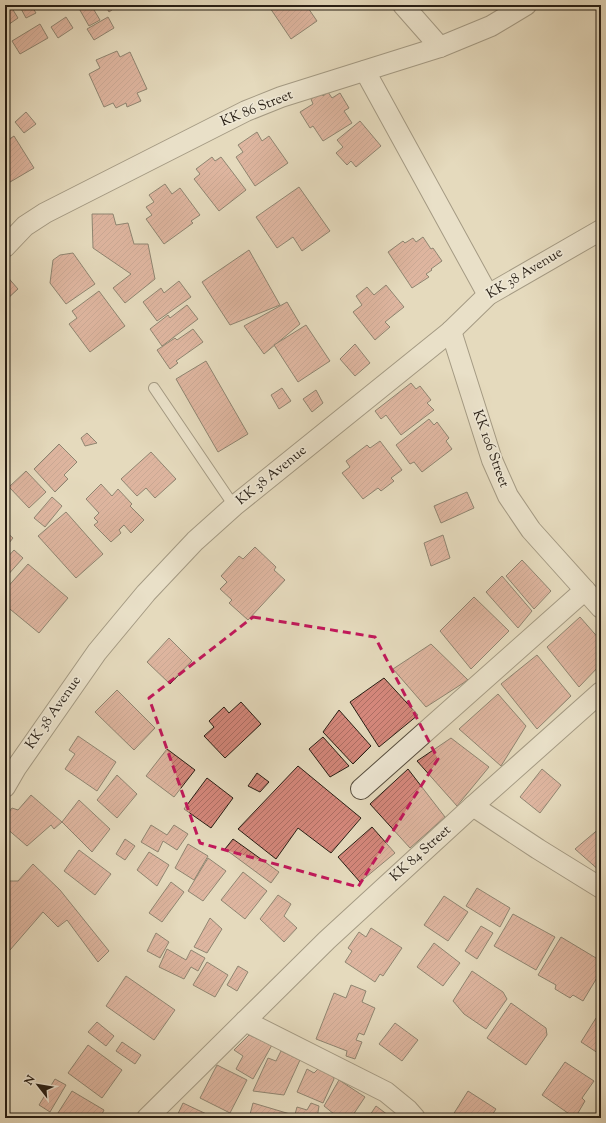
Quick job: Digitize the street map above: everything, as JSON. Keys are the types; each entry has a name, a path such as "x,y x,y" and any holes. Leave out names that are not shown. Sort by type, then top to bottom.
{"street":[{"path":"403,5 440,46"},
{"name":"KK 86 Street","path":"5,247 25,226 45,213 246,111 281,97 440,46 491,26 526,5"},
{"path":"365,71 488,295"},
{"name":"KK 38 Avenue","path":"5,787 16,768 97,652 146,593 195,541 234,506 451,331 488,295 601,230"},
{"name":"KK 106 Street","path":"451,331 492,460 508,496 531,530 601,608"},
{"path":"361,789 585,590"},
{"name":"KK 84 Street","path":"147,1118 327,940 473,806 601,692"},
{"path":"473,806 601,888"},
{"path":"245,1021 386,1092 408,1110 415,1118"}],"lane":[{"path":"154,388 234,506"}],"highlighted area":[{"path":"253,617 375,637 438,759 358,887 200,843 149,698"}],"building":[{"path":"5,5 10,5 18,18 5,27"},
{"path":"19,5 31,5 36,13 26,18"},
{"path":"77,5 91,5 100,20 89,26"},
{"path":"105,5 119,5 109,12"},
{"path":"268,5 306,5 317,21 291,39"},
{"path":"66,17 73,28 58,38 51,27"},
{"path":"108,17 114,28 94,40 87,29"},
{"path":"40,24 48,38 20,54 12,41"},
{"path":"117,51 120,57 130,52 147,89 137,93 141,101 127,107 126,103 116,108 113,103 104,107 89,74 100,68 96,60"},
{"path":"328,92 332,98 340,93 349,108 344,111 352,123 323,141 313,126 310,128 300,112 313,104 311,99 321,93 323,96"},
{"path":"26,112 36,124 24,133 15,122"},
{"path":"360,121 381,146 356,167 351,161 347,165 336,153 343,147 337,140"},
{"path":"257,132 262,141 269,136 288,163 255,186 236,157 243,152 238,145"},
{"path":"14,136 34,168 5,185 5,142"},
{"path":"212,157 215,161 221,157 246,190 219,211 194,179 200,174 196,169"},
{"path":"165,184 172,194 180,188 200,215 191,221 193,223 164,244 146,219 152,215 146,207 154,202 149,195"},
{"path":"299,187 330,231 302,251 293,237 277,248 256,217"},
{"path":"92,214 113,214 116,225 128,223 134,244 148,244 155,279 125,303 113,288 131,274 93,248"},
{"path":"423,237 442,261 426,274 429,277 412,288 388,252 403,241 405,243 413,238 416,242"},
{"path":"249,250 280,305 230,325 202,282"},
{"path":"73,253 95,284 66,304 50,283 53,260 60,255"},
{"path":"5,274 18,289 5,301"},
{"path":"179,281 191,297 157,321 143,302 161,288 164,293"},
{"path":"386,285 404,307 385,322 390,327 375,340 353,312 362,305 356,296 367,287 374,295"},
{"path":"99,291 125,326 90,352 69,324 77,318 72,311"},
{"path":"287,302 300,324 264,354 244,326"},
{"path":"187,305 198,319 162,346 150,329 168,315 170,318"},
{"path":"306,325 330,361 298,382 274,345"},
{"path":"193,329 203,342 176,361 178,363 170,369 157,350 175,338 177,340"},
{"path":"355,344 370,363 355,376 340,359"},
{"path":"206,361 248,434 218,452 176,379"},
{"path":"411,383 416,389 420,386 431,400 427,403 434,410 401,435 386,415 381,419 375,411"},
{"path":"282,388 291,401 279,409 271,395"},
{"path":"316,390 323,403 312,412 303,399"},
{"path":"429,419 434,425 437,422 449,438 446,441 452,449 422,472 414,462 410,464 396,445"},
{"path":"87,433 97,443 85,446 81,438"},
{"path":"380,441 402,470 391,478 394,481 381,491 378,488 363,499 342,473 350,467 346,461 367,445 370,448"},
{"path":"59,444 77,462 64,475 68,479 55,492 34,469"},
{"path":"151,452 176,479 155,498 146,488 137,496 121,479"},
{"path":"26,471 46,492 29,508 9,487"},
{"path":"101,484 112,496 118,489 132,504 130,506 144,520 131,533 124,525 119,530 121,533 111,542 94,525 98,522 94,518 99,513 86,499"},
{"path":"467,492 474,508 441,523 434,506"},
{"path":"52,497 62,506 45,527 34,518"},
{"path":"66,512 103,554 76,578 38,536"},
{"path":"5,531 13,538 5,548"},
{"path":"443,535 450,558 431,566 424,543"},
{"path":"255,547 276,567 274,570 285,580 248,620 229,603 232,600 220,589 227,582 221,576 239,556 243,559"},
{"path":"14,550 23,558 6,577 5,560"},
{"path":"522,560 551,591 534,609 506,576"},
{"path":"28,564 68,598 39,633 5,605 5,590"},
{"path":"502,576 532,611 518,628 486,592"},
{"path":"474,597 509,631 471,669 440,631"},
{"path":"580,617 601,641 601,664 579,687 547,647"},
{"path":"169,638 192,661 170,684 147,662"},
{"path":"431,644 468,680 426,707 393,669"},
{"path":"537,655 571,696 537,729 501,684"},
{"path":"384,678 418,715 379,747 350,702"},
{"path":"117,690 155,728 134,750 95,712"},
{"path":"498,694 526,726 501,766 459,729"},
{"path":"241,702 261,724 225,758 204,736 214,727 209,721 224,707 229,713"},
{"path":"339,710 371,746 353,764 323,732"},
{"path":"78,736 116,762 97,791 65,769 75,754 69,750"},
{"path":"323,737 349,766 330,777 309,749"},
{"path":"451,738 489,767 457,806 417,761"},
{"path":"167,749 195,770 174,797 146,776"},
{"path":"298,766 361,818 331,853 298,828 276,859 238,829"},
{"path":"408,769 445,817 410,848 370,804"},
{"path":"542,769 561,785 540,813 520,797"},
{"path":"257,773 269,782 260,792 248,786"},
{"path":"117,775 137,794 117,818 97,800"},
{"path":"207,778 233,798 211,828 184,809"},
{"path":"31,795 62,822 54,829 51,825 27,846 5,827 5,817 12,808 18,810"},
{"path":"79,800 110,829 92,852 62,822"},
{"path":"151,825 167,835 174,825 188,834 177,850 163,841 158,852 141,842"},
{"path":"372,827 395,853 360,882 338,857"},
{"path":"601,827 601,872 575,849"},
{"path":"125,839 135,846 125,860 116,854"},
{"path":"233,839 279,872 271,883 225,849"},
{"path":"188,844 208,856 194,880 175,868"},
{"path":"79,850 111,874 95,895 64,871"},
{"path":"149,852 169,865 157,886 137,870"},
{"path":"208,858 226,871 203,901 188,891"},
{"path":"33,864 60,890 109,951 98,962 67,920 58,927 43,912 10,950 5,946 5,881 18,881"},
{"path":"243,872 267,891 245,919 221,900"},
{"path":"171,882 184,892 162,922 149,913"},
{"path":"477,888 510,908 500,927 466,906"},
{"path":"278,895 291,904 284,916 297,928 284,942 260,919"},
{"path":"444,896 468,912 448,941 424,925"},
{"path":"513,914 555,937 536,970 494,946"},
{"path":"210,918 222,929 207,953 194,947"},
{"path":"481,926 493,933 477,959 465,951"},
{"path":"371,928 402,948 383,976 380,974 375,982 345,962 352,951 348,948 359,932 366,937"},
{"path":"156,933 169,942 160,958 147,951"},
{"path":"561,937 601,961 601,971 583,1001 573,995 570,998 555,989 556,985 538,975"},
{"path":"434,943 460,963 443,986 417,967"},
{"path":"167,949 186,960 191,950 205,958 198,971 191,967 184,979 159,967"},
{"path":"207,962 228,975 215,997 193,985"},
{"path":"238,966 248,972 237,991 227,985"},
{"path":"472,971 503,992 507,999 486,1029 464,1014 453,1001"},
{"path":"126,976 175,1010 154,1040 106,1006"},
{"path":"351,985 366,991 362,1002 375,1008 364,1035 359,1033 356,1040 362,1042 355,1059 346,1056 347,1051 316,1039 334,993 346,998"},
{"path":"511,1003 546,1028 547,1035 526,1065 487,1038"},
{"path":"596,1018 601,1022 601,1055 581,1042"},
{"path":"97,1022 114,1036 106,1046 88,1032"},
{"path":"395,1023 418,1040 402,1061 379,1044"},
{"path":"249,1035 272,1045 253,1079 236,1069 243,1056 234,1050"},
{"path":"122,1042 141,1055 135,1064 116,1051"},
{"path":"88,1045 122,1070 102,1098 68,1073"},
{"path":"281,1051 300,1060 284,1095 253,1091 268,1058 276,1061"},
{"path":"565,1062 594,1081 582,1098 585,1101 575,1118 542,1095"},
{"path":"217,1065 247,1080 230,1113 200,1098"},
{"path":"319,1068 333,1075 334,1079 323,1103 297,1092 307,1069 314,1073"},
{"path":"55,1079 66,1085 50,1112 39,1105"},
{"path":"339,1080 365,1097 351,1118 339,1118 324,1106"},
{"path":"72,1091 104,1110 100,1118 59,1118 56,1116"},
{"path":"468,1091 496,1109 490,1118 451,1118"},
{"path":"183,1103 215,1118 176,1118"},
{"path":"253,1103 290,1114 289,1118 249,1118"},
{"path":"311,1103 319,1106 317,1118 294,1118 297,1107 307,1110"},
{"path":"376,1106 392,1118 368,1118"}]}
